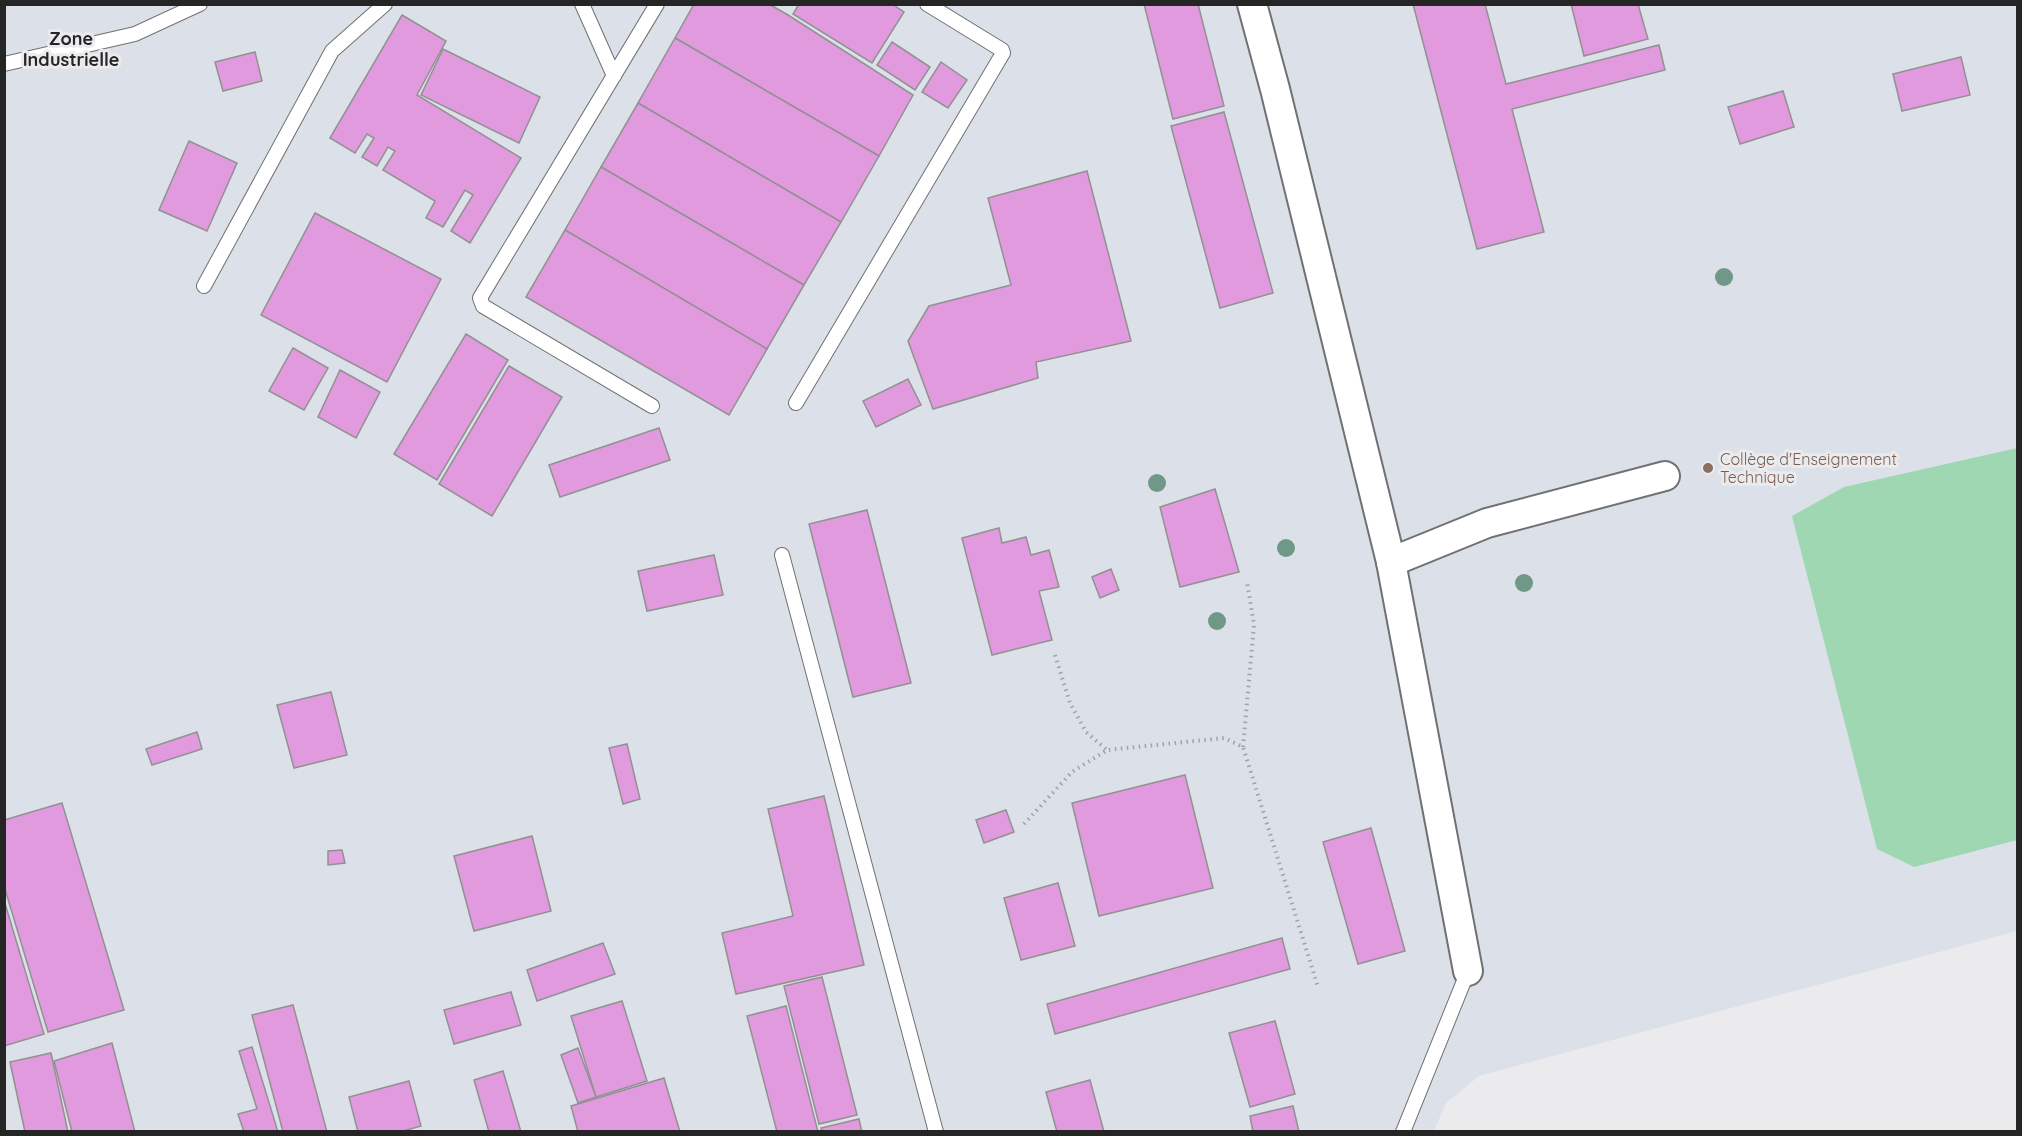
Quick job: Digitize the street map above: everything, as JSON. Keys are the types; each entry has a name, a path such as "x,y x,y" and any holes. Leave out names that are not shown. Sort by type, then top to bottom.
{"street":[{"path":"1252,4 1281,112 1391,561 1468,971"},
{"path":"1391,561 1487,523 1665,476"}],"lane":[{"path":"4,64 135,34 200,4"},
{"path":"204,286 332,51 385,4"},
{"path":"582,4 614,76"},
{"path":"652,406 483,306 480,298 657,4"},
{"path":"796,403 1003,54 1002,50 927,4"},
{"path":"782,555 936,1131"},
{"path":"1403,1131 1468,971"}],"path":[{"path":"1247,582 1254,625 1243,747 1318,987"},
{"path":"1055,655 1070,703 1080,722 1086,732 1107,750"},
{"path":"1024,824 1072,772 1107,750 1224,738 1243,747"}],"shaded area":[{"path":"5,5 2017,5 2017,931 1479,1076 1446,1103 1434,1131 5,1132"}],"green space":[{"path":"2017,448 2017,840 1914,867 1877,849 1792,516 1844,487"}],"building":[{"path":"694,4 769,4 913,95 879,156 675,38"},
{"path":"799,4 892,4 904,12 872,63 793,14"},
{"path":"1144,4 1198,4 1224,106 1173,119"},
{"path":"1413,4 1485,4 1506,84 1659,45 1665,70 1512,109 1544,232 1477,249"},
{"path":"1571,4 1638,4 1648,39 1584,56"},
{"path":"402,15 446,41 417,95 521,158 470,243 451,231 473,195 465,190 443,227 426,218 435,201 383,170 395,151 388,147 377,166 362,157 374,138 367,134 355,153 330,138"},
{"path":"675,38 879,156 841,222 638,103"},
{"path":"892,42 930,67 915,90 877,65"},
{"path":"443,49 540,97 519,143 421,95"},
{"path":"255,52 262,81 223,91 215,62"},
{"path":"1961,57 1970,95 1902,111 1893,74"},
{"path":"941,62 967,80 948,108 922,92"},
{"path":"1783,91 1794,127 1740,144 1728,107"},
{"path":"638,103 841,222 804,285 601,167"},
{"path":"1224,112 1273,293 1220,308 1171,126"},
{"path":"189,141 237,163 207,231 159,210"},
{"path":"601,167 804,285 767,349 565,230"},
{"path":"1087,171 1131,341 1036,362 1038,378 933,409 908,341 929,306 1011,285 988,198"},
{"path":"315,213 441,279 387,382 261,315"},
{"path":"565,230 767,349 729,415 526,297"},
{"path":"466,334 508,360 437,480 394,454"},
{"path":"293,348 328,368 304,410 269,391"},
{"path":"509,366 562,397 492,516 439,484"},
{"path":"340,370 380,392 356,438 318,417"},
{"path":"908,379 921,405 876,427 863,401"},
{"path":"659,428 670,460 560,497 549,465"},
{"path":"1215,489 1239,572 1180,587 1160,507"},
{"path":"867,510 911,683 853,697 809,524"},
{"path":"999,528 1002,543 1026,537 1031,555 1049,550 1059,587 1039,591 1052,640 992,655 962,538"},
{"path":"714,555 723,595 647,611 638,571"},
{"path":"1111,569 1119,590 1100,598 1092,577"},
{"path":"331,692 347,755 294,768 277,705"},
{"path":"197,732 202,749 152,765 146,749"},
{"path":"627,744 640,799 623,804 609,748"},
{"path":"1185,775 1213,888 1099,916 1072,803"},
{"path":"824,796 864,965 736,994 722,933 793,916 768,809"},
{"path":"62,803 124,1010 48,1032 4,886 4,820"},
{"path":"1006,810 1014,832 984,843 976,820"},
{"path":"1371,828 1405,951 1358,964 1323,842"},
{"path":"532,836 551,911 474,931 454,856"},
{"path":"342,850 345,863 328,865 328,851"},
{"path":"1058,883 1075,946 1021,960 1004,898"},
{"path":"4,900 44,1034 4,1046"},
{"path":"1282,938 1290,969 1055,1034 1047,1004"},
{"path":"603,943 615,974 537,1001 527,970"},
{"path":"822,977 857,1115 819,1124 784,986"},
{"path":"511,992 521,1025 454,1044 444,1010"},
{"path":"622,1001 647,1081 596,1097 571,1016"},
{"path":"293,1005 327,1132 283,1132 252,1015"},
{"path":"786,1006 818,1132 777,1132 747,1016"},
{"path":"1275,1021 1295,1094 1250,1107 1229,1033"},
{"path":"112,1043 135,1132 72,1132 54,1061"},
{"path":"252,1047 278,1132 244,1132 238,1114 257,1109 239,1051"},
{"path":"578,1048 596,1097 578,1103 561,1055"},
{"path":"51,1053 68,1132 25,1132 10,1062"},
{"path":"503,1071 521,1132 489,1132 474,1080"},
{"path":"664,1078 680,1132 578,1132 571,1106"},
{"path":"1090,1080 1104,1132 1057,1132 1046,1092"},
{"path":"409,1081 421,1126 400,1132 358,1132 349,1097"},
{"path":"1293,1106 1299,1132 1253,1132 1250,1116"},
{"path":"859,1119 862,1132 822,1132 821,1128"}],"place":[{"name":"Collège d'Enseignement Technique","path":"1708,468"}],"district":[{"name":"Zone Industrielle","path":"71,49"}]}
